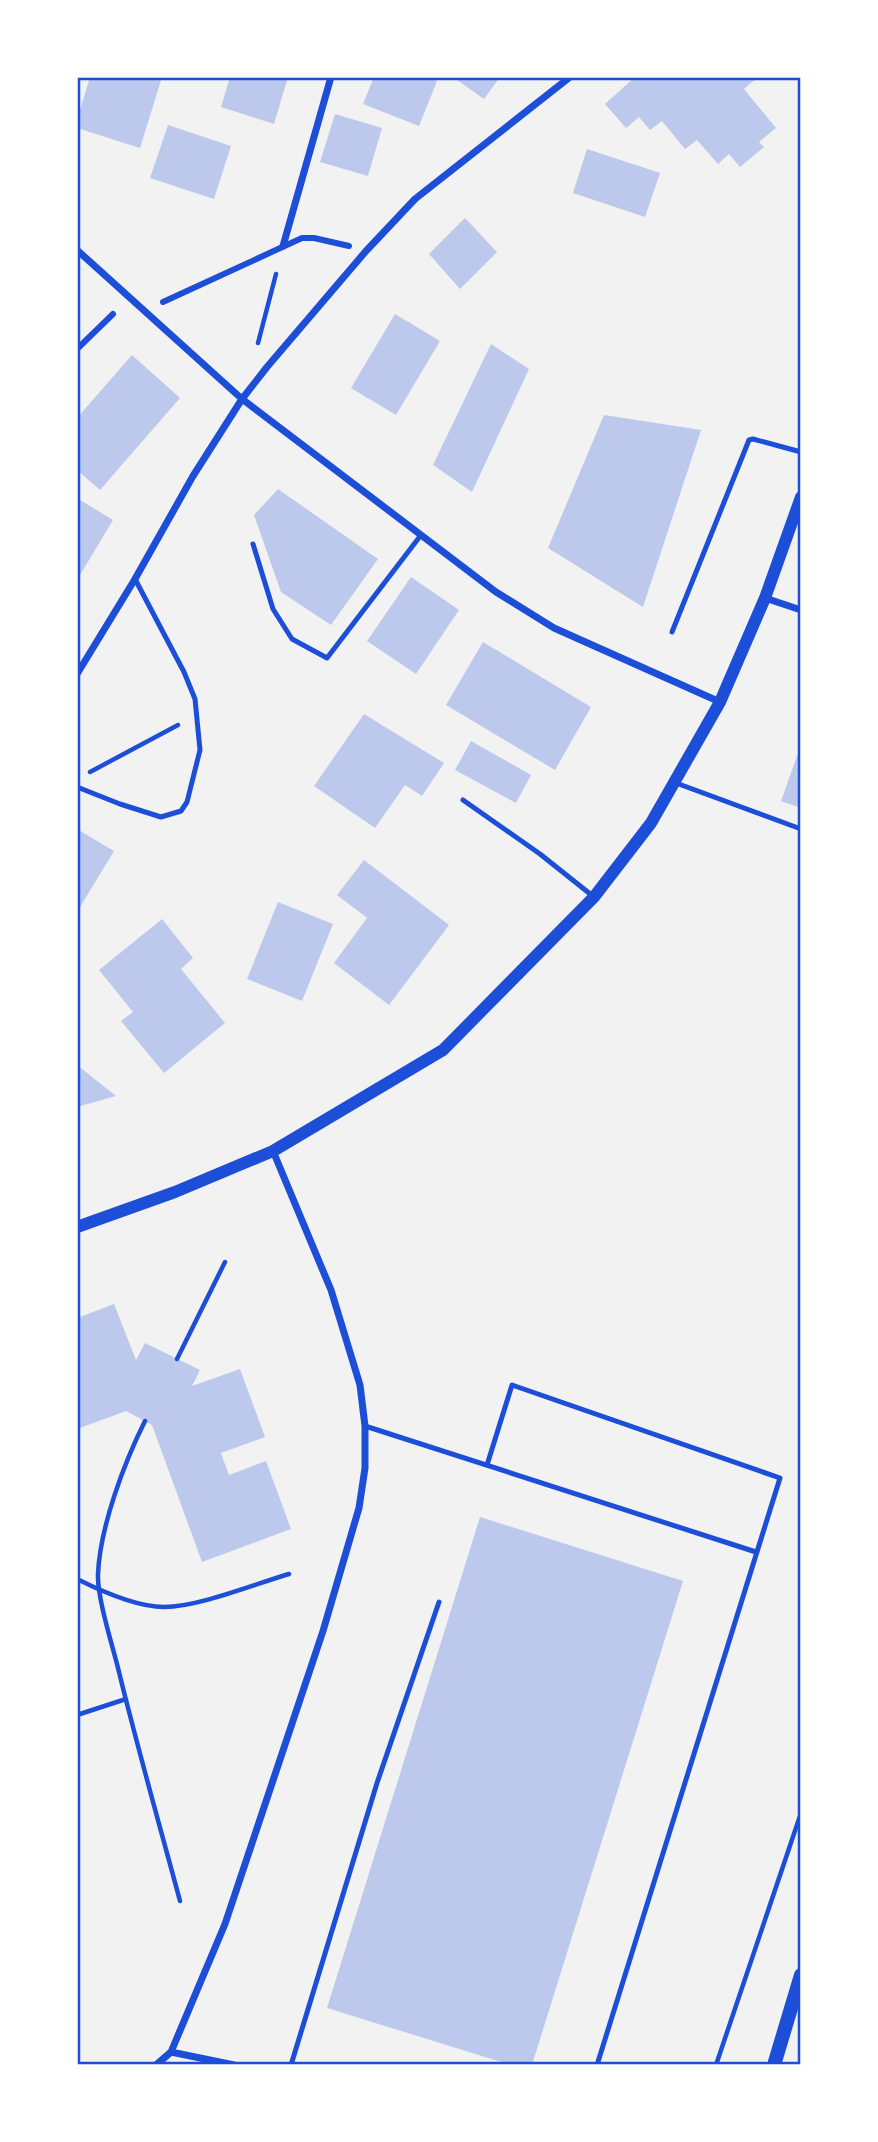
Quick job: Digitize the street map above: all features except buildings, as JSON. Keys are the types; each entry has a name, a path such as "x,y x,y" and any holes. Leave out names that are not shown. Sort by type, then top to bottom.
{"main road":[{"path":"774,2065 801,1975"}],"street":[{"path":"283,246 331,77"},
{"path":"77,674 193,476 242,400 366,251 415,199 570,77"},
{"path":"163,302 302,238 349,246"},
{"path":"77,250 242,400 529,614 654,674 720,702"},
{"path":"77,349 113,314"},
{"path":"77,1227 174,1192 273,1151 443,1050 594,897 651,823 720,702 765,598 801,497"},
{"path":"765,598 801,610"},
{"path":"156,2065 171,2052 225,1924 323,1631 359,1508 365,1468 365,1426 359,1385 331,1290 273,1151"},
{"path":"171,2052 234,2065"}],"lane":[{"path":"672,632 746,445 754,439 801,452"},
{"path":"253,544 273,609 292,639 327,658 421,536"},
{"path":"77,787 161,817 181,811 187,802 200,750 195,699 184,672 135,579"},
{"path":"674,783 801,829"},
{"path":"463,800 540,854 594,897"},
{"path":"486,1465 512,1385 780,1478 597,2065"},
{"path":"365,1426 756,1552"},
{"path":"291,2065 377,1783 439,1602"}],"path":[{"path":"256,350 283,246"},
{"path":"81,777 197,718"},
{"path":"177,1359 225,1262"},
{"path":"145,1421 132,1450 101,1544 97,1577 126,1699 180,1901"},
{"path":"77,1579 100,1591 163,1607 191,1603 289,1574"},
{"path":"77,1715 126,1699"},
{"path":"719,2064 801,1813"}]}
